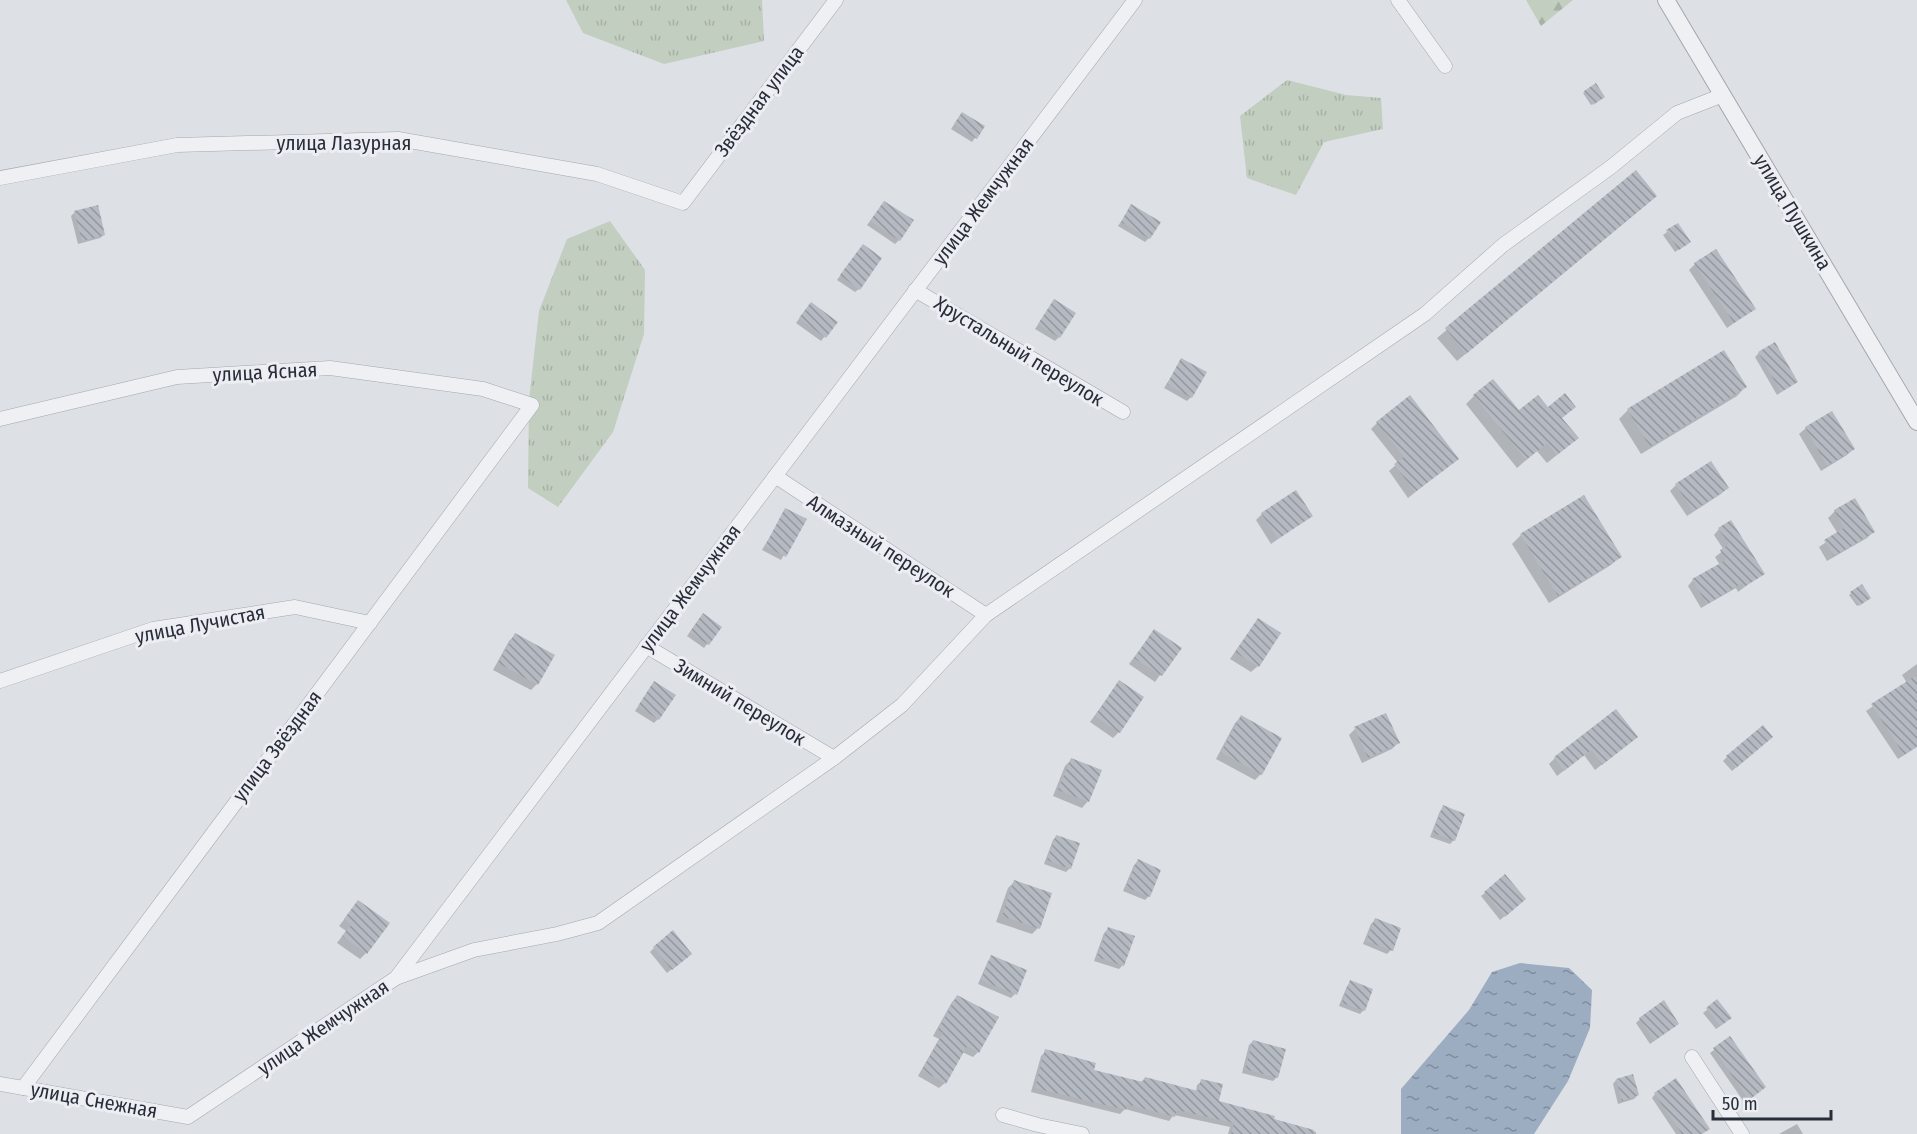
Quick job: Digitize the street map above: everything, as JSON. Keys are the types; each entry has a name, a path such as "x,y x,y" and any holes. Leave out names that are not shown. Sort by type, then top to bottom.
{"street":[{"name":"Звёздная улица","path":"683,203 836,0"},
{"name":"улица Жемчужная","path":"188,1117 396,978 1135,0"},
{"path":"1398,0 1445,66"},
{"name":"улица Пушкина","path":"1667,1 1917,422"},
{"path":"396,978 474,950 556,934 598,922 834,758 902,705 986,615 1425,314 1503,245 1611,167 1677,113 1723,95"},
{"name":"улица Лазурная","path":"0,178 177,145 398,140 597,174 683,203"},
{"name":"Хрустальный переулок","path":"915,290 1123,412"},
{"name":"улица Ясная","path":"0,419 177,377 330,368 483,389 532,405"},
{"name":"улица Звёздная","path":"23,1088 532,405"},
{"name":"Алмазный переулок","path":"775,476 986,615"},
{"name":"улица Лучистая","path":"0,681 153,629 295,607 369,623"},
{"name":"Зимний переулок","path":"646,646 834,758"},
{"path":"1692,1057 1742,1134"},
{"name":"улица Снежная","path":"0,1084 188,1117"},
{"path":"1003,1115 1082,1134"}],"green space":[{"path":"566,0 762,0 764,41 664,64 583,33"},
{"path":"1526,0 1573,0 1541,26"},
{"path":"1287,80 1346,95 1381,98 1383,129 1324,142 1296,195 1247,178 1240,116"},
{"path":"610,221 645,270 644,334 613,432 558,507 528,488 529,400 539,311 567,239"}],"water":[{"path":"1520,963 1569,968 1592,990 1590,1028 1568,1081 1534,1134 1401,1134 1401,1089 1469,1010 1492,972"}],"building":[{"path":"1596,83 1605,97 1593,105 1584,91"},
{"path":"962,112 985,126 977,139 954,124"},
{"path":"1636,170 1657,196 1466,354 1445,328"},
{"path":"884,201 914,220 900,241 870,221"},
{"path":"1131,204 1161,222 1150,239 1121,222"},
{"path":"98,205 105,235 82,241 74,211"},
{"path":"1678,223 1691,242 1679,250 1666,230"},
{"path":"863,244 882,258 860,290 840,275"},
{"path":"1716,249 1756,309 1734,323 1694,263"},
{"path":"1054,299 1076,313 1060,338 1038,324"},
{"path":"811,302 838,322 826,338 799,318"},
{"path":"1775,342 1798,382 1781,392 1758,352"},
{"path":"1724,350 1747,387 1650,447 1627,409"},
{"path":"1181,358 1207,372 1192,398 1167,384"},
{"path":"1493,379 1519,410 1538,395 1548,407 1565,393 1576,407 1562,418 1579,438 1557,455 1547,443 1526,460 1473,395"},
{"path":"1410,395 1459,459 1415,492 1394,464 1404,457 1376,422"},
{"path":"1832,411 1855,449 1827,466 1805,427"},
{"path":"1711,461 1729,488 1693,511 1675,484"},
{"path":"1296,490 1313,516 1278,539 1261,513"},
{"path":"1584,495 1622,557 1558,596 1520,534"},
{"path":"1855,498 1875,532 1834,556 1824,540 1844,528 1834,510"},
{"path":"785,508 807,519 786,557 765,546"},
{"path":"1731,520 1765,574 1744,587 1742,583 1707,604 1692,579 1726,560 1720,550 1729,544 1718,528"},
{"path":"1862,584 1871,598 1859,606 1850,592"},
{"path":"703,613 722,627 709,645 690,632"},
{"path":"1258,618 1281,633 1259,667 1235,652"},
{"path":"1154,629 1182,648 1162,676 1134,658"},
{"path":"515,633 555,655 538,685 498,663"},
{"path":"1917,675 1917,746 1904,755 1871,704"},
{"path":"1119,680 1144,697 1120,733 1095,716"},
{"path":"654,681 676,695 659,720 638,706"},
{"path":"1616,709 1638,737 1602,765 1591,750 1564,771 1554,757"},
{"path":"1386,713 1400,743 1368,758 1354,727"},
{"path":"1241,715 1282,738 1262,775 1221,752"},
{"path":"1763,725 1773,737 1736,768 1726,756"},
{"path":"1071,758 1102,770 1089,802 1058,790"},
{"path":"1443,805 1465,814 1455,841 1433,833"},
{"path":"1056,835 1080,843 1071,869 1047,860"},
{"path":"1138,859 1161,870 1150,897 1126,887"},
{"path":"1505,874 1526,899 1505,917 1484,892"},
{"path":"1014,880 1052,893 1040,929 1002,916"},
{"path":"358,900 390,923 367,954 342,936 351,925 344,919"},
{"path":"1375,918 1401,928 1393,951 1366,941"},
{"path":"1108,927 1135,936 1124,966 1097,957"},
{"path":"673,930 692,954 672,970 653,947"},
{"path":"991,955 1027,970 1017,995 981,980"},
{"path":"1350,980 1373,989 1365,1011 1342,1003"},
{"path":"957,995 999,1017 979,1053 967,1046 946,1084 922,1070 943,1033 938,1030"},
{"path":"1717,999 1732,1018 1720,1026 1706,1008"},
{"path":"1664,1000 1679,1024 1654,1041 1639,1018"},
{"path":"1730,1036 1766,1087 1749,1100 1713,1048"},
{"path":"1253,1040 1286,1049 1278,1078 1245,1069"},
{"path":"1045,1049 1096,1063 1094,1070 1143,1082 1145,1077 1198,1091 1201,1079 1223,1084 1219,1101 1275,1116 1274,1119 1314,1130 1313,1134 1231,1134 1234,1123 1177,1110 1175,1117 1127,1104 1126,1110 1035,1088"},
{"path":"1633,1074 1639,1095 1622,1101 1616,1079"},
{"path":"1676,1078 1710,1129 1702,1134 1682,1134 1654,1093"}]}
